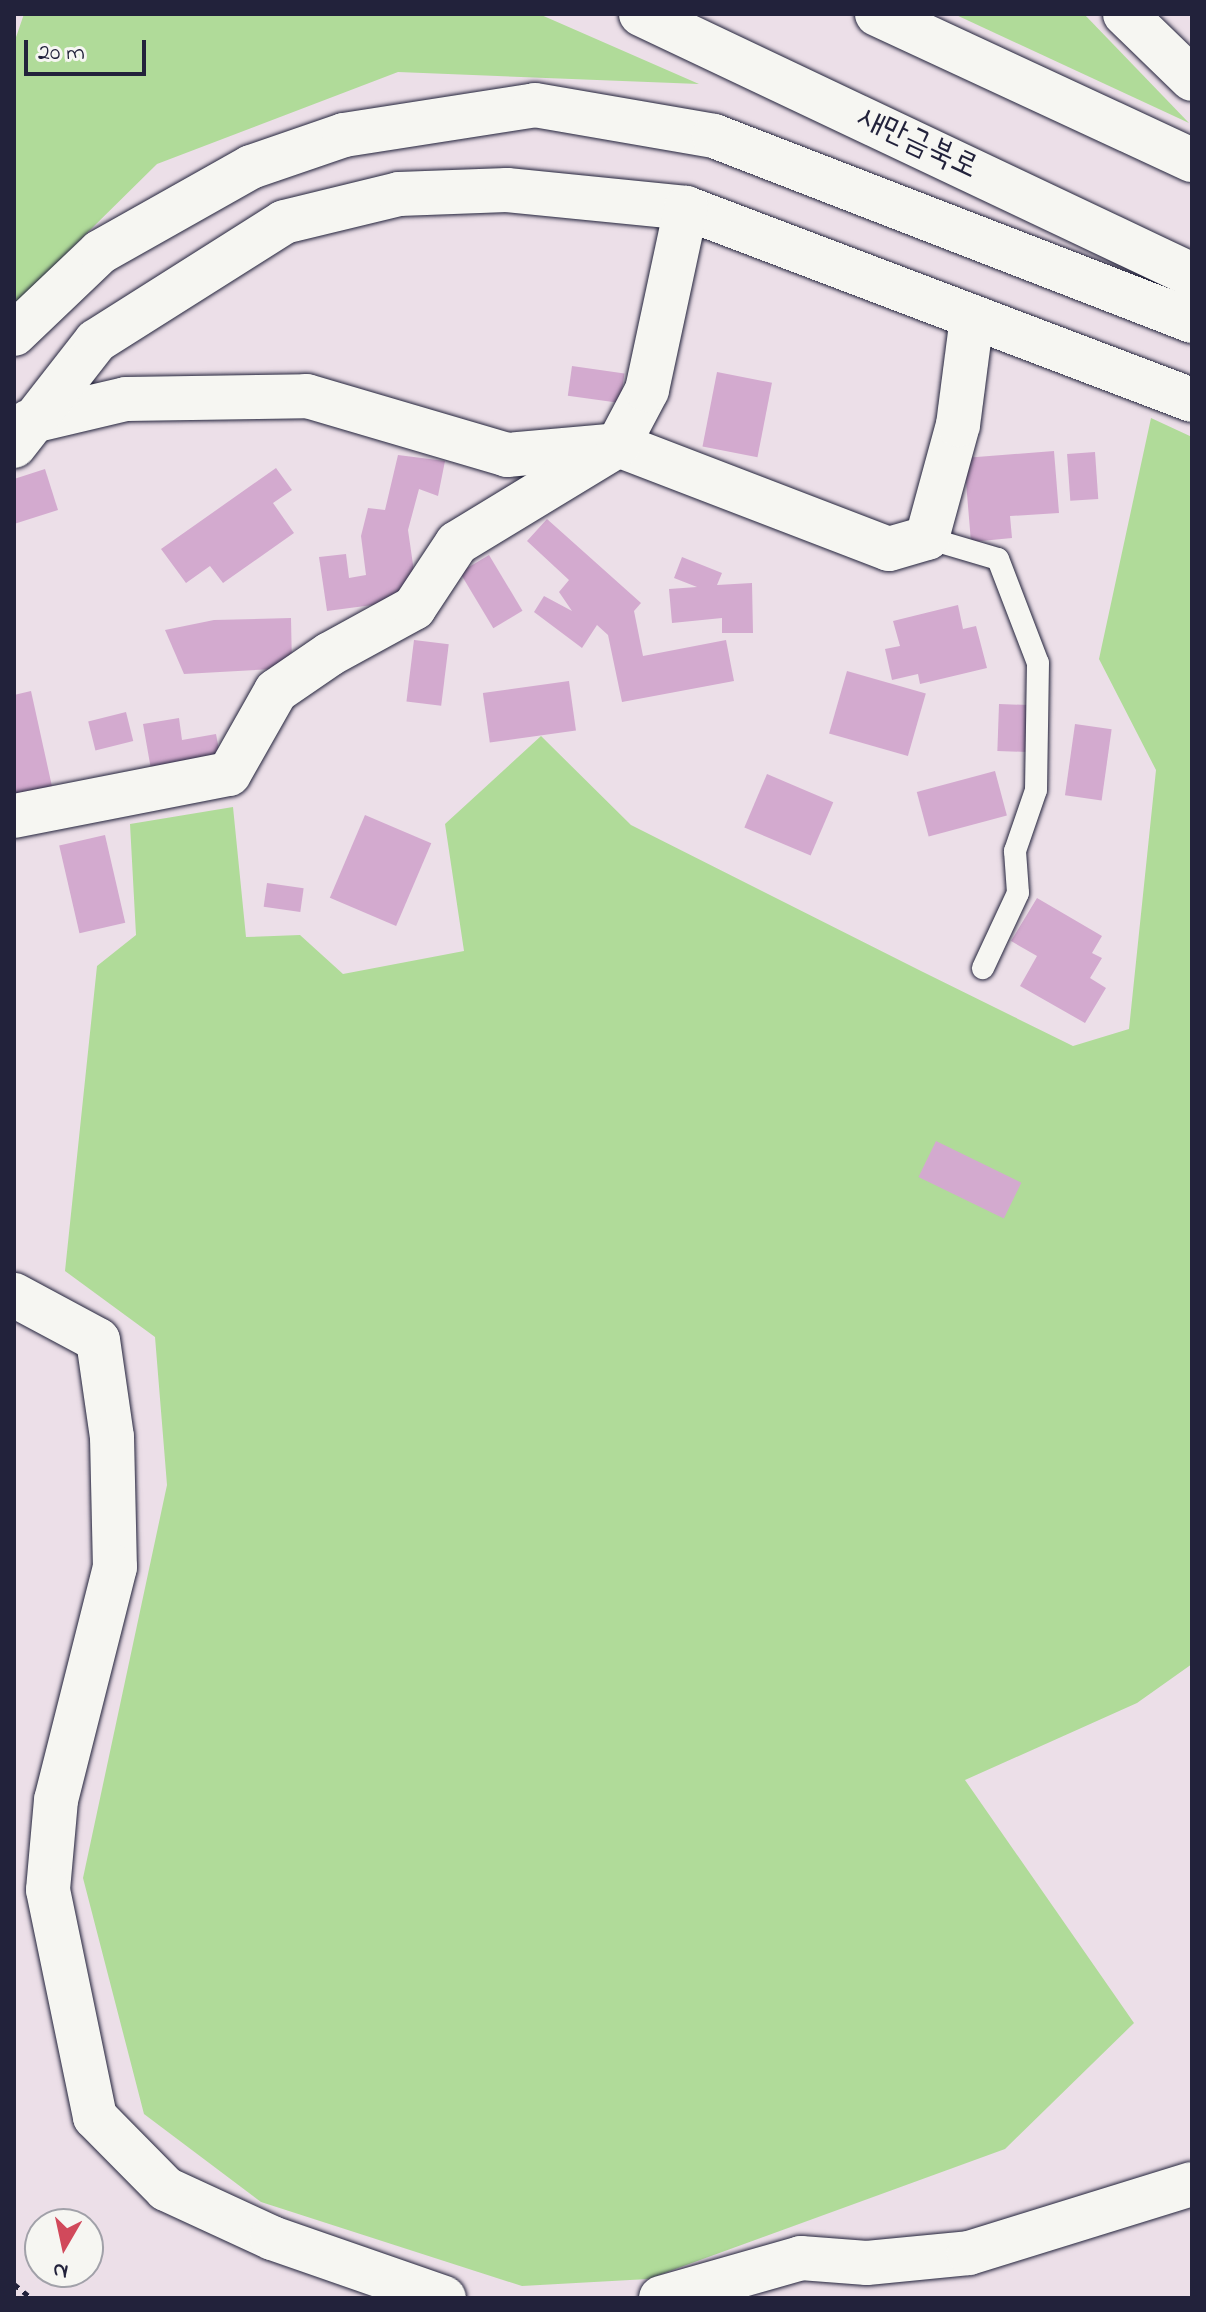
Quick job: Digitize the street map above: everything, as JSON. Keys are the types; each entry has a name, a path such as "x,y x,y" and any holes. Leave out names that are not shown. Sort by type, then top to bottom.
{"main road":[{"name":"새만금북로","path":"641,14 1192,275"},
{"path":"877,14 1192,160"},
{"path":"1125,14 1192,79"},
{"path":"14,334 100,252 251,167 344,135 535,105 714,136 1192,321"},
{"path":"21,434 96,341 284,222 399,194 507,190 686,208 1192,400"},
{"path":"14,816 229,774 276,691 330,654 414,608 457,543 618,445 647,390 686,208"},
{"path":"21,434 126,399 307,396 507,455 618,445 889,549 927,538 958,425 972,317"},
{"path":"14,1295 98,1340 112,1437 115,1567 56,1800 48,1890 95,2117 166,2189 272,2238 444,2298"},
{"path":"661,2298 801,2258 867,2263 969,2253 1192,2184"}],"lane":[{"path":"927,538 998,559 1038,663 1036,790 1015,851 1018,893 983,968"}],"path":[{"path":"14,2284 31,2298"}],"green space":[{"path":"24,14 539,14 699,84 398,72 157,164 14,305 14,43"},
{"path":"954,14 1084,14 1189,123"},
{"path":"1151,418 1192,437 1192,1664 1137,1703 965,1780 1134,2023 1005,2149 648,2279 522,2286 261,2202 144,2114 83,1878 167,1485 155,1337 65,1271 97,966 136,935 130,824 233,807 246,937 300,935 343,974 464,951 445,824 541,736 631,825 921,971 1073,1046 1129,1029 1156,770 1099,659"}],"building":[{"path":"572,366 624,373 620,403 568,396"},
{"path":"717,372 772,383 757,457 702,447"},
{"path":"1054,451 1059,513 1010,516 1012,538 971,542 964,458"},
{"path":"1095,452 1098,499 1070,501 1067,454"},
{"path":"398,455 445,461 438,496 419,489 408,530 418,599 327,611 319,557 346,554 349,578 366,575 361,536 368,508 385,510"},
{"path":"276,468 292,490 273,503 294,533 223,583 210,566 186,583 161,549"},
{"path":"45,469 58,510 14,524 14,479"},
{"path":"547,519 641,603 634,611 643,656 726,640 734,681 622,702 608,635 597,625 582,648 534,612 544,596 572,611 559,592 569,580 527,541"},
{"path":"489,555 522,611 493,628 460,573"},
{"path":"682,557 722,573 717,585 752,583 753,633 722,633 722,618 672,623 669,589 697,587 674,578"},
{"path":"958,605 963,629 976,626 987,668 920,684 918,674 892,680 885,649 900,646 893,621"},
{"path":"291,618 292,668 184,674 165,630 214,620"},
{"path":"414,640 449,644 441,706 406,702"},
{"path":"847,671 926,694 908,756 829,733"},
{"path":"569,681 576,731 490,743 483,693"},
{"path":"31,691 53,791 14,799 14,695"},
{"path":"999,704 1028,705 1026,752 997,751"},
{"path":"126,712 133,741 95,751 88,721"},
{"path":"179,718 182,740 216,734 222,765 152,775 143,724"},
{"path":"1075,724 1112,729 1102,800 1065,795"},
{"path":"995,771 1007,815 929,836 917,792"},
{"path":"767,774 833,802 811,856 744,827"},
{"path":"365,815 431,843 396,926 330,898"},
{"path":"105,835 125,923 79,933 59,846"},
{"path":"267,883 304,888 300,912 264,907"},
{"path":"1037,898 1102,936 1092,953 1102,958 1090,978 1106,988 1085,1023 1020,986 1037,956 1011,941"},
{"path":"936,1141 1021,1183 1004,1219 918,1177"}]}
